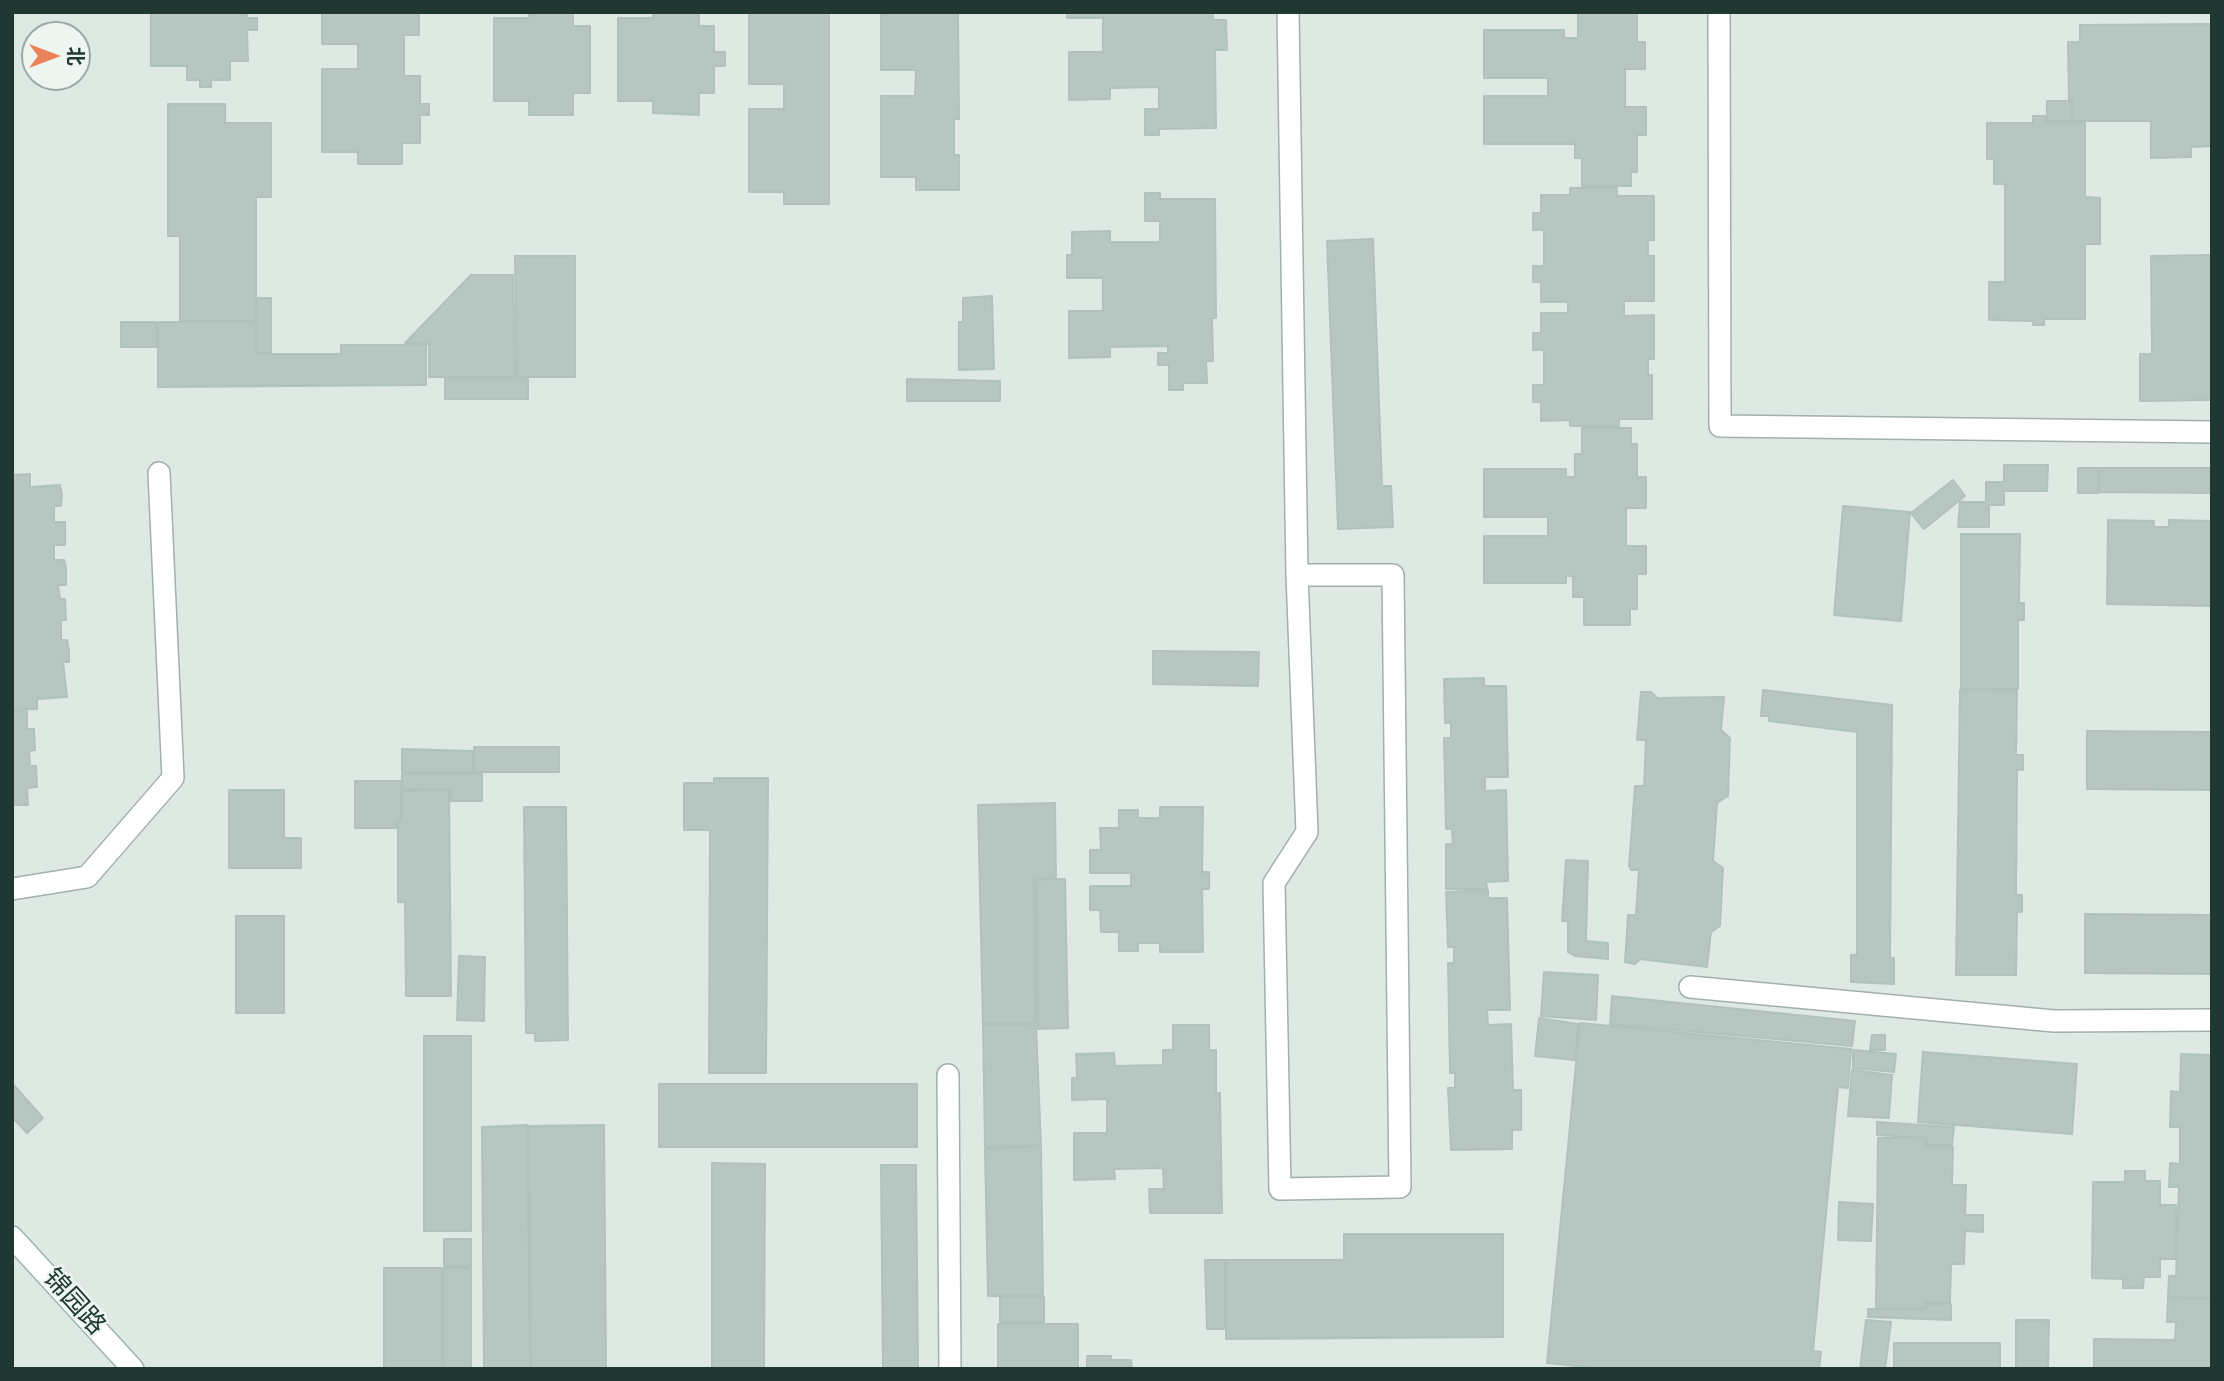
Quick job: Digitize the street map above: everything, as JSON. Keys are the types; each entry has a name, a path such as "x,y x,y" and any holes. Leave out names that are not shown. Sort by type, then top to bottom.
{"street":[{"path":"1288,12 1297,575 1307,832 1274,883 1280,1189 1400,1187 1393,575 1297,575"},
{"path":"1719,12 1720,426 2212,432"},
{"path":"12,889 87,877 173,778 159,473"},
{"path":"1690,987 2054,1021 2212,1020"},
{"path":"948,1075 950,1369"},
{"name":"锦园路","path":"12,1237 133,1369"}],"building":[{"path":"151,12 247,12 247,18 257,18 257,30 247,30 248,61 230,61 230,80 211,80 211,87 200,87 200,80 187,80 187,66 151,66"},
{"path":"322,12 419,12 419,35 404,35 404,76 420,76 420,104 429,104 429,115 420,115 420,143 402,143 402,164 358,164 358,152 322,152 322,69 358,69 358,44 322,44"},
{"path":"529,12 573,12 573,26 590,26 590,93 573,93 573,115 529,115 529,101 494,101 494,18 529,18"},
{"path":"653,12 699,12 699,26 714,26 714,52 725,52 725,66 714,66 714,93 699,93 699,115 653,113 653,101 618,101 618,18 653,18"},
{"path":"749,12 829,12 829,204 784,204 784,192 749,192 749,109 784,109 784,84 749,84"},
{"path":"881,12 958,12 959,119 954,119 954,155 959,155 959,190 916,190 916,177 881,177 881,96 915,96 916,70 881,70"},
{"path":"1067,12 1213,12 1213,20 1226,20 1227,50 1215,50 1216,128 1159,129 1159,135 1145,135 1145,109 1159,109 1159,87 1110,88 1110,99 1069,100 1069,52 1103,52 1103,18 1067,18"},
{"path":"1578,12 1637,12 1637,42 1645,42 1645,69 1625,69 1625,107 1646,107 1646,135 1637,135 1637,172 1631,172 1631,186 1582,186 1582,158 1575,158 1575,144 1484,144 1484,96 1548,96 1548,78 1484,78 1484,30 1564,30 1564,38 1578,38"},
{"path":"2212,24 2212,146 2191,147 2191,157 2151,158 2151,121 2073,121 2073,100 2069,100 2068,42 2080,42 2080,25"},
{"path":"2047,101 2072,101 2072,121 2047,121"},
{"path":"168,104 225,104 225,123 271,123 271,197 256,197 256,321 180,321 180,236 168,236"},
{"path":"2033,116 2045,116 2045,123 2085,123 2085,197 2100,198 2100,244 2085,244 2085,319 2044,319 2044,325 2033,325 2033,321 1989,320 1989,282 2005,282 2005,184 1994,184 1994,159 1987,159 1987,123 2033,123"},
{"path":"1570,188 1617,188 1617,196 1654,196 1654,240 1648,240 1648,256 1654,256 1654,301 1624,301 1624,316 1654,315 1654,359 1648,359 1648,375 1652,375 1652,419 1619,419 1619,426 1570,426 1570,420 1541,421 1541,402 1533,402 1533,385 1544,385 1544,350 1533,350 1533,333 1541,333 1541,313 1568,313 1568,302 1541,302 1541,282 1533,282 1533,266 1544,266 1544,230 1533,230 1533,213 1541,213 1541,195 1570,195"},
{"path":"1145,193 1160,193 1160,199 1215,199 1216,318 1212,318 1213,361 1206,361 1207,383 1183,383 1183,390 1169,390 1169,365 1158,365 1158,353 1168,353 1168,346 1110,347 1110,357 1069,358 1069,311 1103,311 1103,278 1067,278 1067,255 1072,255 1072,232 1110,231 1110,242 1160,242 1160,221 1145,221"},
{"path":"1373,239 1382,486 1391,486 1393,527 1338,529 1327,241"},
{"path":"2212,255 2212,400 2140,401 2140,354 2152,354 2151,256"},
{"path":"515,256 575,256 575,377 517,377"},
{"path":"471,275 513,275 515,377 429,377 429,344 405,343"},
{"path":"992,296 994,369 959,370 959,322 963,322 963,298"},
{"path":"257,298 271,298 271,353 257,353"},
{"path":"121,322 156,322 156,347 121,347"},
{"path":"158,322 256,322 256,354 341,354 341,345 426,345 426,385 158,387"},
{"path":"445,379 528,379 528,399 445,399"},
{"path":"907,379 1000,381 1000,401 907,401"},
{"path":"1582,428 1631,428 1631,444 1637,444 1637,477 1646,477 1646,508 1626,508 1626,546 1646,546 1646,574 1637,574 1637,609 1630,609 1630,625 1584,625 1584,597 1573,597 1573,576 1566,576 1566,583 1484,583 1484,536 1548,536 1548,517 1484,517 1484,469 1566,469 1566,477 1575,477 1575,454 1582,454"},
{"path":"2004,465 2048,465 2047,491 2004,491 2004,505 1989,505 1989,527 1958,527 1960,502 1986,502 1986,482 2004,482"},
{"path":"2078,468 2098,468 2098,493 2078,493"},
{"path":"2099,468 2212,468 2212,493 2099,492"},
{"path":"30,474 30,487 60,485 62,495 61,506 54,506 54,522 65,522 65,545 54,545 54,560 64,560 66,567 66,585 58,585 60,599 65,599 66,620 61,620 61,640 67,640 69,651 69,662 63,662 67,697 37,699 37,709 12,710 12,475"},
{"path":"1953,480 1965,496 1924,529 1911,513"},
{"path":"1843,506 1910,512 1901,621 1834,615"},
{"path":"2108,520 2154,521 2154,527 2169,527 2169,520 2212,521 2212,606 2107,604"},
{"path":"1961,534 2020,534 2019,603 2024,603 2024,620 2018,620 2018,689 1961,689"},
{"path":"1153,651 1259,652 1258,686 1153,684"},
{"path":"1484,678 1484,686 1506,686 1508,777 1485,777 1485,791 1506,790 1508,881 1486,882 1487,889 1446,889 1446,844 1453,844 1452,829 1446,829 1444,738 1451,738 1451,723 1445,723 1444,679"},
{"path":"1763,690 1892,705 1890,958 1894,958 1894,984 1851,982 1851,955 1857,955 1857,732 1769,721 1769,716 1761,716"},
{"path":"1960,690 2017,691 2016,755 2023,755 2023,770 2017,770 2016,895 2022,895 2022,912 2017,912 2016,975 1956,975"},
{"path":"1641,692 1651,692 1657,698 1724,697 1721,730 1730,738 1728,796 1717,803 1713,861 1723,868 1720,926 1711,932 1707,967 1640,959 1635,964 1625,962 1628,915 1636,915 1639,870 1631,870 1629,866 1635,786 1644,786 1646,740 1637,740"},
{"path":"27,711 27,729 34,729 35,750 29,751 30,766 36,766 37,787 27,788 28,805 12,805 12,712"},
{"path":"2087,731 2212,732 2212,790 2087,789"},
{"path":"474,747 559,747 559,772 474,772"},
{"path":"402,749 473,751 473,772 402,772"},
{"path":"402,774 482,774 482,801 451,801 451,789 402,789"},
{"path":"714,778 768,778 766,1073 709,1073 710,830 684,830 684,783 714,783"},
{"path":"355,781 401,781 401,819 396,821 396,828 355,828"},
{"path":"229,790 284,790 284,838 301,838 301,868 229,868"},
{"path":"449,790 451,996 406,996 405,902 398,902 398,821 402,821 402,791"},
{"path":"1055,803 1056,878 1034,878 1036,1023 983,1024 978,805"},
{"path":"524,807 566,807 568,1040 535,1041 535,1033 526,1033"},
{"path":"1160,807 1203,807 1202,872 1209,872 1209,889 1202,889 1203,952 1160,952 1160,943 1138,943 1138,951 1119,951 1119,932 1101,932 1100,910 1090,910 1090,886 1131,886 1131,873 1090,873 1090,850 1101,850 1100,828 1119,828 1119,810 1138,810 1138,818 1160,818"},
{"path":"1566,860 1588,861 1586,941 1608,943 1608,959 1575,956 1568,952 1568,921 1562,921"},
{"path":"1065,879 1068,1028 1038,1029 1036,880"},
{"path":"1488,890 1488,898 1507,898 1510,1010 1487,1010 1488,1025 1511,1024 1513,1090 1521,1090 1521,1130 1512,1130 1512,1149 1451,1150 1448,1088 1455,1088 1455,1073 1450,1073 1448,963 1454,963 1454,947 1448,947 1446,892"},
{"path":"2085,914 2212,915 2212,974 2085,973"},
{"path":"236,916 284,916 284,1013 236,1013"},
{"path":"459,956 485,957 484,1021 457,1020"},
{"path":"1544,972 1598,975 1596,1020 1541,1016"},
{"path":"1612,996 1855,1021 1852,1046 1610,1024"},
{"path":"1539,1018 1578,1024 1575,1060 1535,1056"},
{"path":"1580,1023 1851,1049 1848,1088 1838,1087 1813,1351 1821,1352 1819,1369 1605,1369 1547,1363"},
{"path":"983,1025 1036,1025 1041,1145 985,1147"},
{"path":"1173,1025 1209,1025 1209,1050 1216,1050 1216,1093 1220,1093 1222,1213 1150,1213 1149,1189 1164,1189 1163,1168 1114,1169 1115,1179 1074,1180 1074,1133 1107,1133 1107,1099 1072,1100 1072,1078 1077,1078 1076,1054 1114,1053 1115,1066 1163,1065 1163,1050 1173,1050"},
{"path":"1872,1035 1885,1035 1885,1050 1870,1050"},
{"path":"424,1036 471,1036 471,1231 424,1231"},
{"path":"1853,1050 1896,1054 1894,1072 1853,1068"},
{"path":"1923,1052 2077,1064 2072,1134 1918,1122"},
{"path":"2181,1054 2212,1055 2212,1298 2168,1297 2169,1276 2176,1276 2179,1187 2169,1187 2170,1163 2180,1164 2180,1127 2170,1127 2171,1091 2180,1092"},
{"path":"1852,1070 1892,1075 1889,1118 1848,1116"},
{"path":"12,1083 43,1118 27,1133 12,1117"},
{"path":"659,1084 917,1084 917,1147 659,1147"},
{"path":"1877,1122 1954,1127 1952,1145 1927,1145 1927,1138 1877,1135"},
{"path":"527,1125 530,1369 484,1369 482,1127"},
{"path":"604,1125 606,1369 531,1369 529,1126"},
{"path":"1878,1138 1926,1138 1926,1147 1953,1147 1952,1185 1966,1185 1965,1215 1983,1215 1983,1232 1965,1231 1964,1264 1951,1264 1950,1302 1925,1302 1925,1308 1876,1308"},
{"path":"1041,1147 1043,1296 988,1296 985,1149"},
{"path":"712,1163 765,1164 764,1369 712,1369"},
{"path":"881,1165 916,1165 918,1369 883,1369"},
{"path":"2125,1171 2145,1171 2145,1181 2160,1181 2160,1205 2176,1205 2176,1259 2160,1259 2160,1277 2144,1277 2143,1288 2123,1288 2123,1279 2092,1278 2093,1182 2125,1182"},
{"path":"1839,1202 1873,1204 1871,1241 1838,1240"},
{"path":"1344,1234 1503,1234 1503,1337 1226,1339 1226,1260 1344,1260"},
{"path":"444,1239 471,1239 471,1266 444,1266"},
{"path":"1205,1260 1225,1260 1225,1329 1207,1329"},
{"path":"384,1268 442,1268 442,1369 384,1369"},
{"path":"444,1268 471,1268 471,1369 444,1369"},
{"path":"1000,1297 1044,1297 1044,1322 1000,1322"},
{"path":"2168,1298 2212,1299 2212,1369 2094,1369 2094,1339 2175,1340 2176,1322 2167,1322"},
{"path":"1926,1304 1951,1304 1951,1320 1868,1317 1868,1309 1926,1309"},
{"path":"1866,1320 1891,1322 1885,1369 1860,1369"},
{"path":"2016,1320 2049,1320 2048,1369 2016,1369"},
{"path":"998,1324 1078,1324 1078,1369 998,1369"},
{"path":"1894,1343 2000,1343 2000,1369 1894,1369"},
{"path":"1087,1356 1111,1356 1111,1360 1131,1360 1132,1369 1087,1369"}]}
